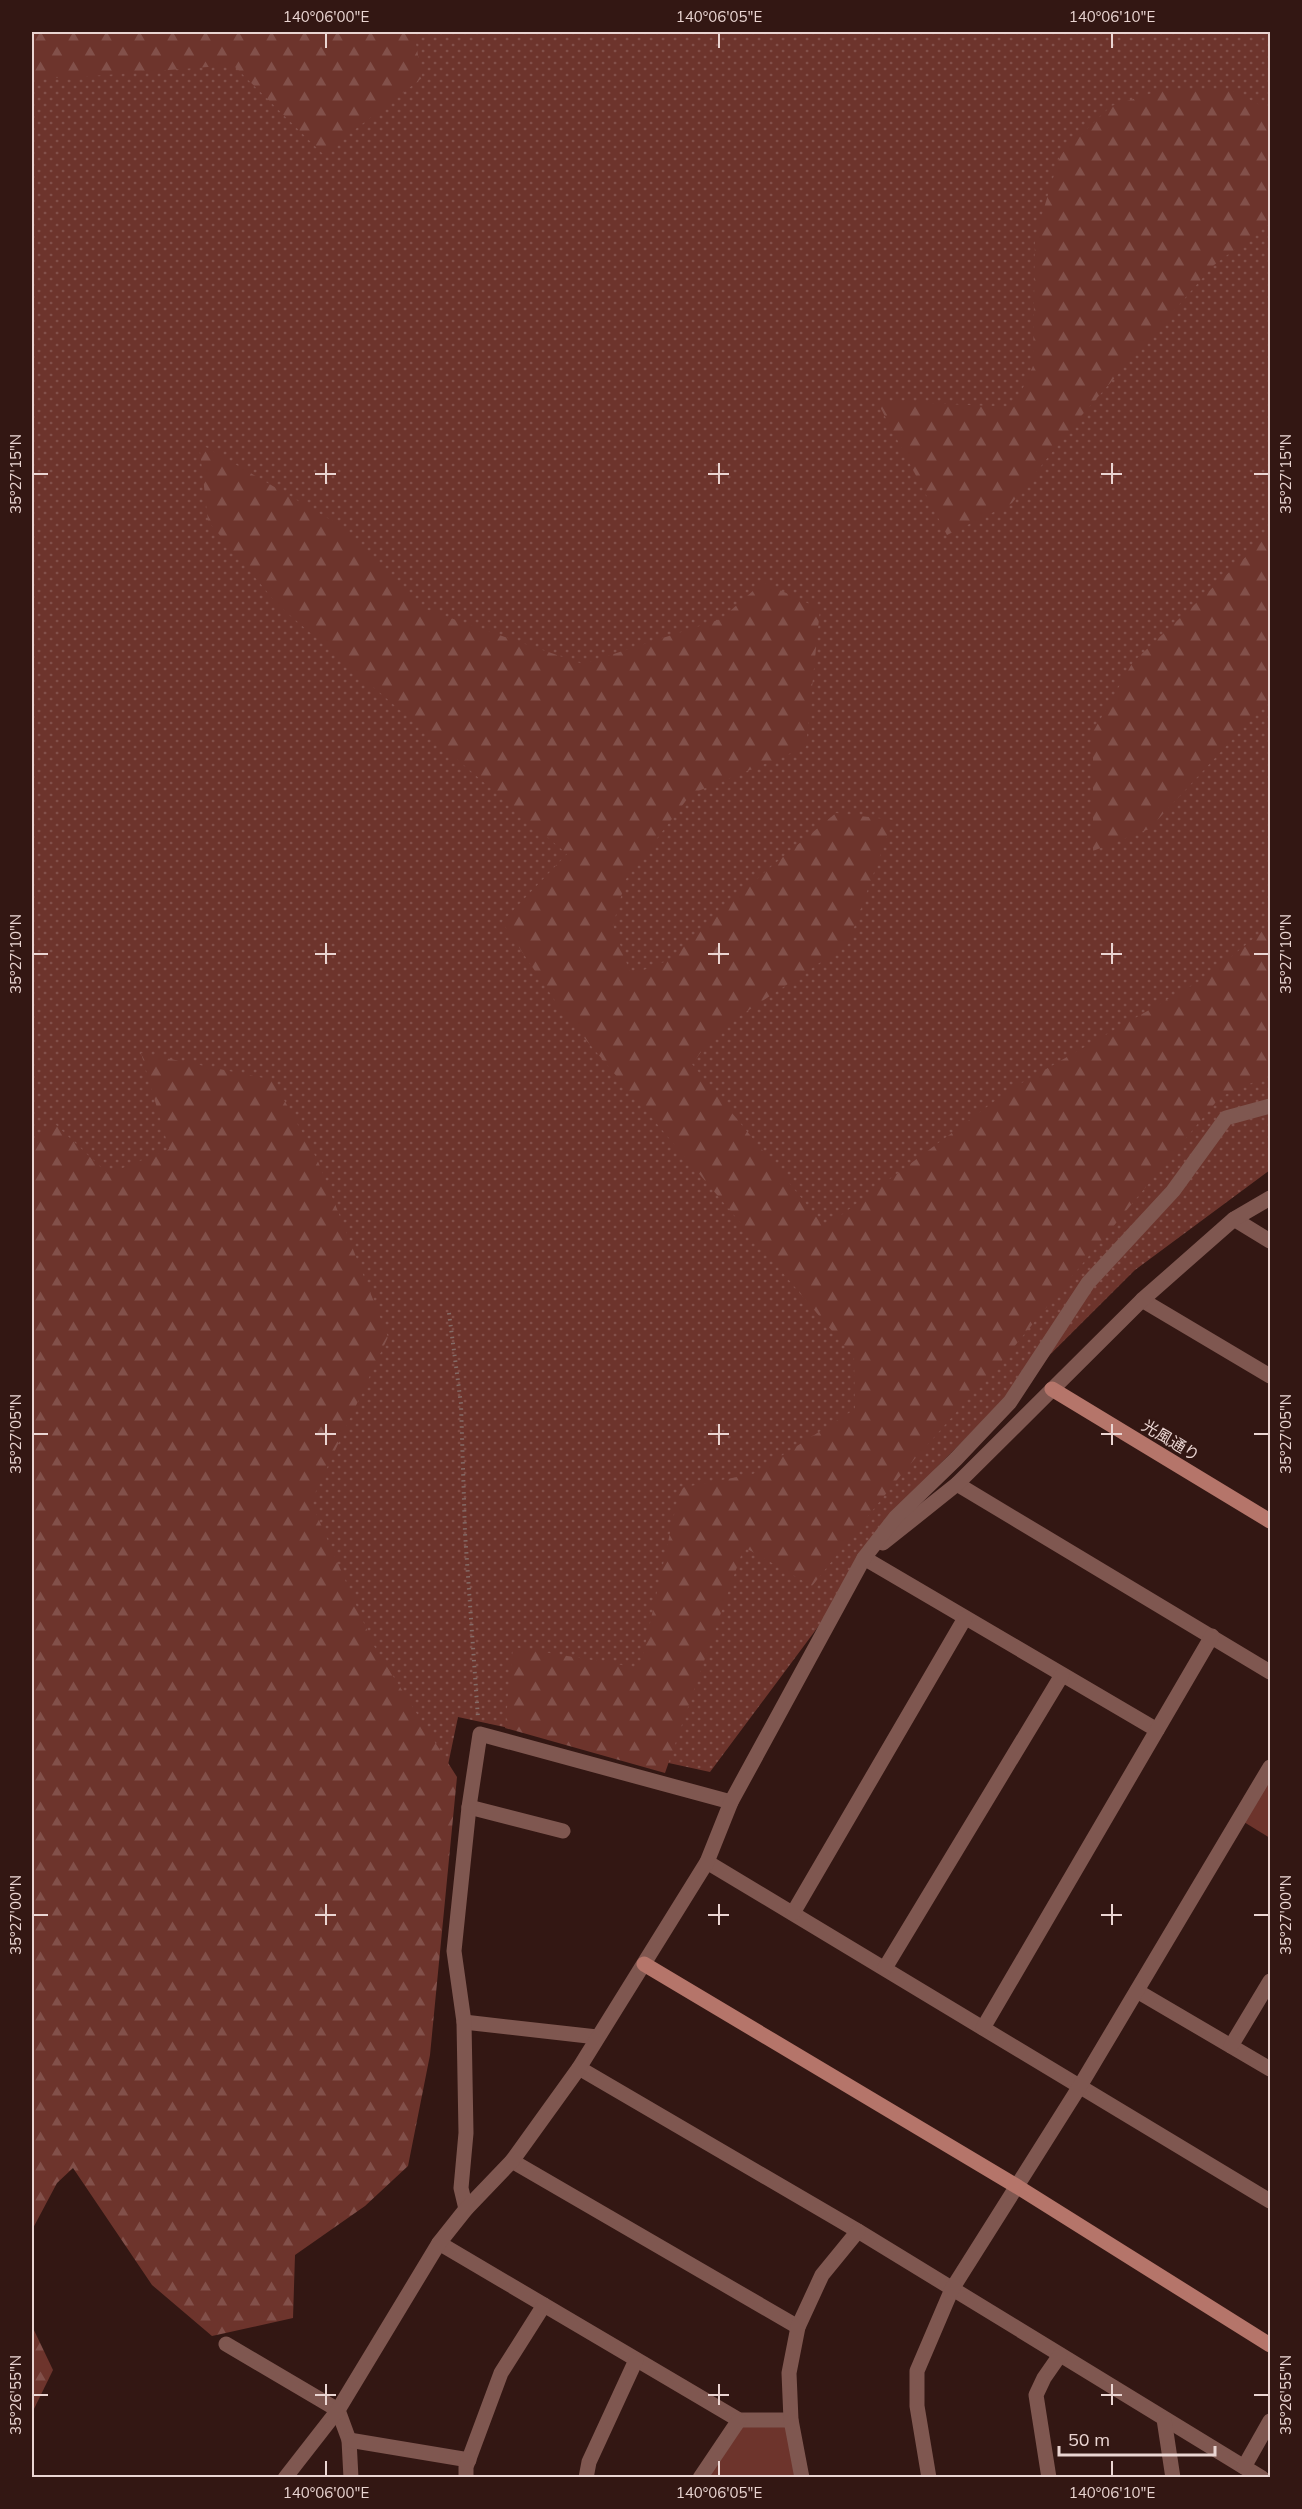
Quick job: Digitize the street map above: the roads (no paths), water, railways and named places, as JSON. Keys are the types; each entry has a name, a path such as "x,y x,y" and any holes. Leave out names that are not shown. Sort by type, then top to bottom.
{"street":[{"path":"285,2478 338,2410 439,2243 466,2209 512,2162 579,2068 707,1862 731,1802 864,1558 895,1518 1010,1402 1088,1283 1173,1191 1226,1118 1270,1106"},
{"path":"864,1558 957,1484 1142,1300 1234,1219 1270,1198"},
{"path":"1234,1219 1270,1241"},
{"path":"1142,1300 1270,1376"},
{"name":"光風通り","path":"1052,1389 1270,1521"},
{"path":"957,1484 1270,1672"},
{"path":"864,1558 1157,1730"},
{"path":"793,1913 965,1618"},
{"path":"983,2028 1212,1636"},
{"path":"885,1968 1062,1674"},
{"path":"466,2209 461,2188 466,2133 464,2022 454,1951 469,1807 480,1734 731,1802"},
{"path":"929,2478 917,2406 917,2371 952,2289 1080,2086 1270,1767"},
{"path":"469,1807 563,1831"},
{"path":"707,1862 1270,2201"},
{"path":"644,1964 1018,2187 1270,2345"},
{"path":"1231,2046 1270,1981"},
{"path":"1137,1991 1270,2069"},
{"path":"464,2022 597,2037"},
{"path":"579,2068 858,2231 1262,2478"},
{"path":"512,2162 798,2327"},
{"path":"802,2478 791,2420 789,2373 798,2327 822,2275 858,2231"},
{"path":"439,2243 739,2420 791,2420"},
{"path":"466,2478 469,2460 501,2373 544,2305"},
{"path":"226,2344 338,2410 349,2440 351,2478"},
{"path":"1049,2478 1036,2395 1044,2378 1060,2355"},
{"path":"586,2478 589,2462 636,2360"},
{"path":"1164,2419 1173,2478"},
{"path":"700,2478 739,2420"},
{"path":"1244,2467 1270,2421"},
{"path":"349,2440 469,2460"}]}
